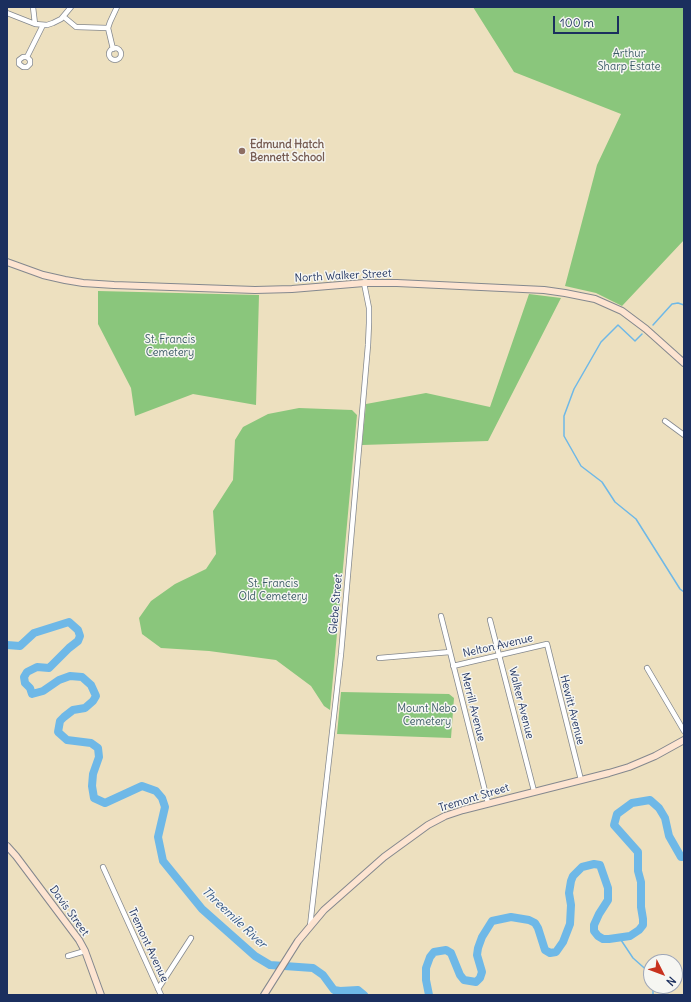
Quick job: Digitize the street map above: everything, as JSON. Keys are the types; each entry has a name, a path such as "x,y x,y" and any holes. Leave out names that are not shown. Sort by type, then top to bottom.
{"main road":[{"name":"North Walker Street","path":"7,262 43,275 65,280 114,285 262,290 364,283 544,290 581,295 602,302 628,315 684,363"},
{"name":"Tremont Street","path":"264,995 310,927 326,909 353,883 384,857 421,830 449,815 488,803 634,765 684,740"},
{"name":"Davis Street","path":"7,846 74,932 85,951 101,995"}],"street":[{"path":"33,7 35,24"},
{"path":"7,13 35,24 43,25 53,24 64,17 71,7"},
{"path":"113,49 108,28 116,7"},
{"path":"64,17 68,22 76,27 108,28"},
{"path":"27,57 43,25"},
{"name":"Glebe Street","path":"310,927 341,654 368,345 369,316 364,283"},
{"path":"664,422 684,435"},
{"name":"Merrill Avenue","path":"441,616 488,803"},
{"name":"Walker Avenue","path":"490,620 534,791"},
{"name":"Nelton Avenue","path":"453,666 547,644"},
{"name":"Hewitt Avenue","path":"547,644 581,780"},
{"path":"379,658 450,652"},
{"path":"647,668 684,731"},
{"name":"Tremont Avenue","path":"103,867 161,995"},
{"path":"158,989 191,938"},
{"path":"68,956 85,951"}],"green space":[{"name":"Arthur Sharp Estate","path":"473,7 684,7 684,240 622,306 596,293 565,286 597,165 621,114 514,72"},
{"name":"St. Francis Cemetery","path":"98,291 259,295 256,405 193,394 135,416 131,388 98,324"},
{"path":"529,294 561,298 488,441 362,445 366,404 426,393 490,407"},
{"name":"St. Francis Old Cemetery","path":"299,408 352,410 357,415 330,710 324,706 311,686 276,660 209,651 161,648 142,634 139,618 151,601 175,584 206,569 216,554 213,511 233,480 235,440 243,427 268,414"},
{"name":"Mount Nebo Cemetery","path":"341,692 449,694 454,698 451,738 337,734"}],"waterway":[{"path":"653,325 672,304 678,303 684,305"},
{"path":"642,334 635,341 618,325 601,342 574,389 564,416 564,436 581,466 602,482 615,502 636,519 680,589 684,592"},
{"name":"Threemile River","path":"7,645 20,646 34,633 69,622 78,630 80,636 78,641 49,668 37,667 27,672 24,677 25,683 30,688 32,694 43,691 59,680 70,676 82,677 91,685 96,696 93,701 85,708 73,710 64,717 60,721 58,732 67,740 91,743 98,748 99,757 93,774 92,786 94,798 105,803 142,786 156,791 162,798 165,807 158,837 163,861 202,909 255,956 270,965 313,968 323,975 334,990 358,990 364,995"},
{"name":"Threemile River","path":"429,995 426,980 426,968 430,957 434,952 446,950 451,953 460,975 464,980 476,982 480,978 482,972 477,955 478,948 482,937 492,921 511,917 529,920 535,923 538,928 545,950 550,953 556,952 563,942 570,924 571,905 569,893 571,881 573,876 582,867 594,864 600,865 608,888 608,900 594,925 594,931 598,936 603,939 630,936 639,930 643,925 643,919 641,907 641,882 638,871 638,852 614,825 617,814 632,803 650,800 659,808 665,818 669,836 681,857 684,857"},
{"path":"619,937 633,958 643,967"}],"place":[{"name":"Edmund Hatch Bennett School","path":"242,151"}]}
